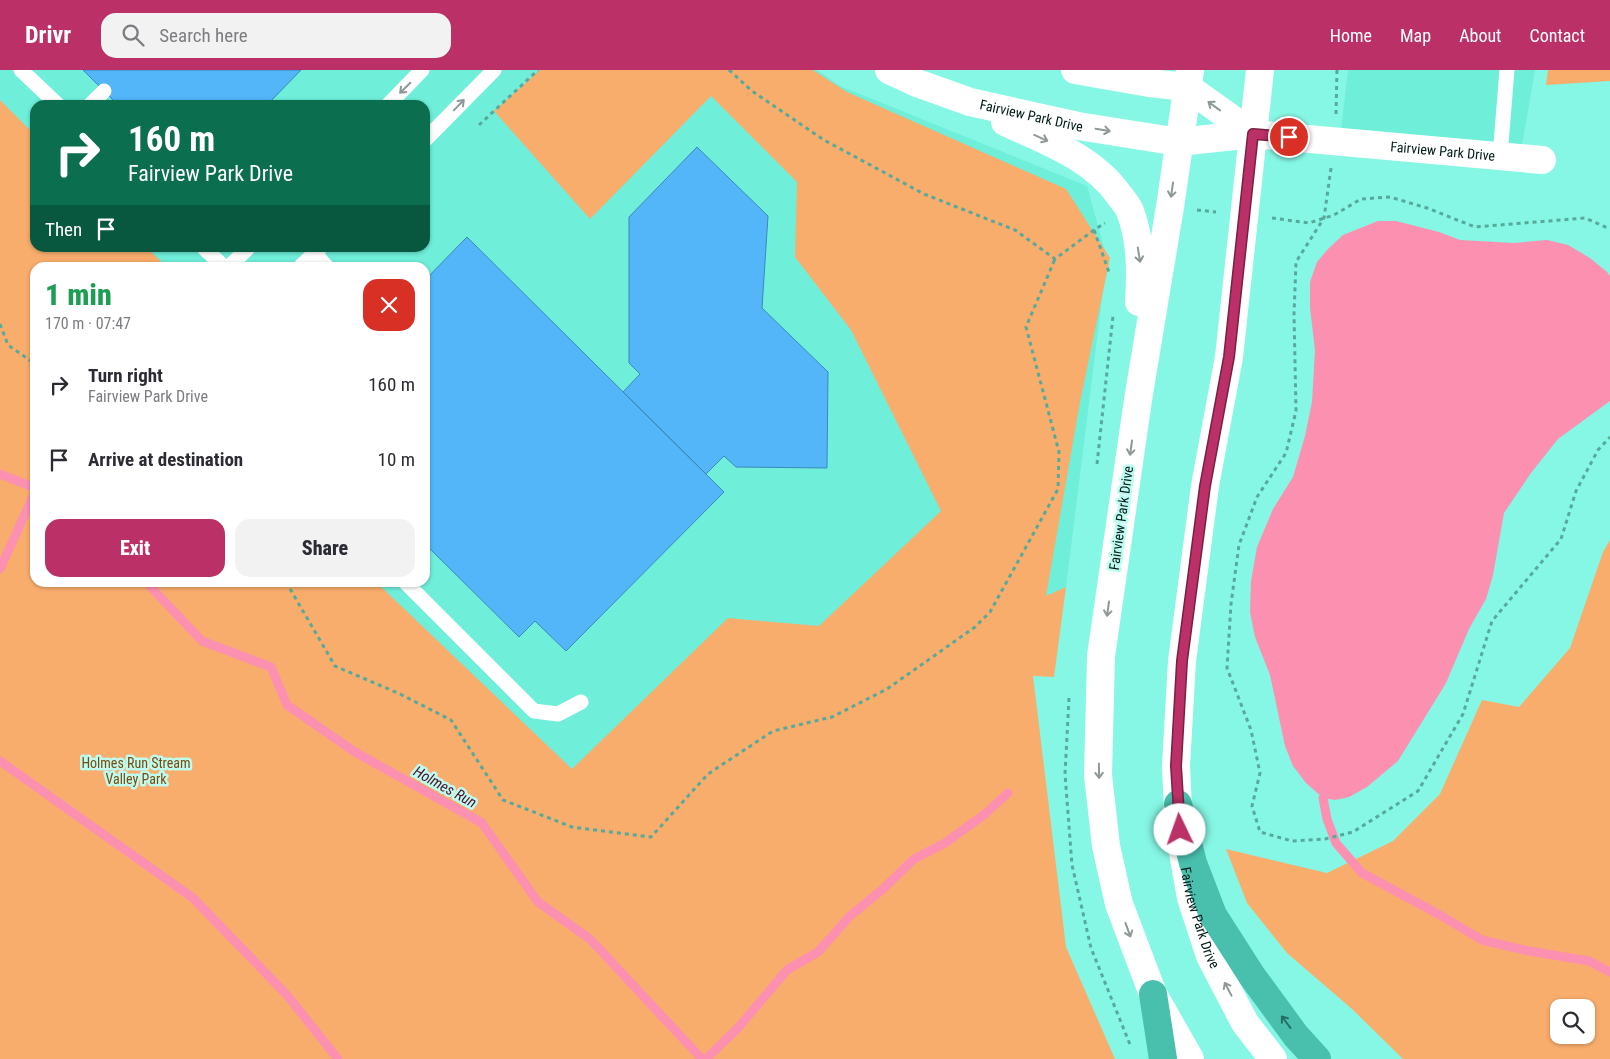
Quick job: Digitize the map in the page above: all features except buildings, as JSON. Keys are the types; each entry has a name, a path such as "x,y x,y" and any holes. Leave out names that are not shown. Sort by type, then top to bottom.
{"highway":[{"path":"1178,804 1193,863 1213,915 1252,976 1296,1036 1317,1059"},
{"path":"1153,994 1163,1059"}],"street":[{"name":"Fairview Park Drive","path":"889,70 917,83 970,102 1044,119 1179,142 1253,134 1542,160"},
{"name":"Fairview Park Drive","path":"1075,70 1149,83 1188,78 1253,134"},
{"name":"Fairview Park Drive","path":"1260,70 1229,357 1205,486 1182,661 1176,766 1180,830 1190,898 1210,956 1245,1023 1273,1059"},
{"name":"Fairview Park Drive","path":"1188,78 1138,400 1101,656 1098,775 1106,846 1119,904 1153,994 1190,1059"},
{"path":"949,95 1059,147 1078,158 1098,172 1130,210 1141,270 1138,331 1138,400"}],"lane":[{"path":"21,70 53,100"},
{"path":"393,100 422,70"},
{"path":"430,135 494,70"},
{"path":"1500,156 1507,70"},
{"path":"95,100 104,91"},
{"path":"208,252 219,262"},
{"path":"233,262 244,252"},
{"path":"305,262 315,252"},
{"path":"409,587 534,711 558,714 581,702"}],"path":[{"path":"479,124 538,70"},
{"path":"1337,70 1338,89 1334,142 1324,218 1296,262 1294,314 1296,411 1286,453 1257,497 1239,545 1230,604 1227,668 1251,730 1260,774 1252,806 1260,832 1292,841 1325,839 1353,832 1418,791 1463,714 1492,621 1562,539 1576,491 1598,450 1610,438"},
{"path":"289,587 335,666 400,694 451,720 503,800 572,828 652,837 708,774 773,731 832,717 887,689 975,627 990,612 1058,489 1059,452 1026,327 1055,259"},
{"path":"0,324 8,345 30,360"}],"shaded area":[{"path":"0,70 817,70 840,86 1087,186 1107,259 1066,587 698,764 556,777 299,587 430,587 430,262 129,262 112,252 430,252 430,100 30,100 30,194 0,131"},
{"path":"1348,70 1535,70 1521,151 1341,130"},
{"path":"1378,221 1396,221 1439,232 1460,240 1514,243 1547,240 1568,245 1590,258 1610,276 1610,401 1558,439 1531,473 1504,513 1493,575 1486,599 1469,629 1446,683 1398,761 1367,787 1349,797 1335,800 1323,798 1306,783 1293,766 1285,746 1270,675 1255,637 1250,612 1251,581 1257,547 1273,509 1293,477 1305,436 1312,402 1315,350 1310,308 1310,282 1317,262 1343,235"}],"green space":[{"name":"Holmes Run Stream Valley Park","path":"540,70 813,70 847,92 1066,189 1110,258 1080,402 1046,596 1066,587 1054,677 1033,676 1066,947 1115,1059 0,1059 0,100 30,130 30,252 151,252 162,262 30,262 30,587 381,587 572,769 728,618 819,626 941,511 851,330 795,257 797,182 711,96 590,219 494,111"},
{"path":"1548,70 1610,70 1610,81 1546,85"},
{"path":"1610,540 1610,1059 1403,1059 1352,1009 1287,953 1247,903 1226,849 1327,873 1393,841 1440,794 1482,700 1519,707 1570,648 1603,552"}],"waterway":[{"name":"Holmes Run","path":"0,474 30,486"},
{"path":"0,569 30,503"},
{"name":"Holmes Run","path":"151,587 202,641 271,667 287,705 355,752 482,823 538,902 590,939 702,1059"},
{"path":"0,761 193,898 287,995 338,1059"},
{"path":"706,1059 737,1029 787,970 818,952 850,916 883,889 914,859 945,843 985,814 1008,793"},
{"path":"1323,798 1327,819 1336,843 1362,873 1482,940 1529,951 1589,961 1610,972"}],"route":[{"path":"1180,830 1176,766 1182,661 1205,486 1229,357 1253,134 1289,137"}]}
